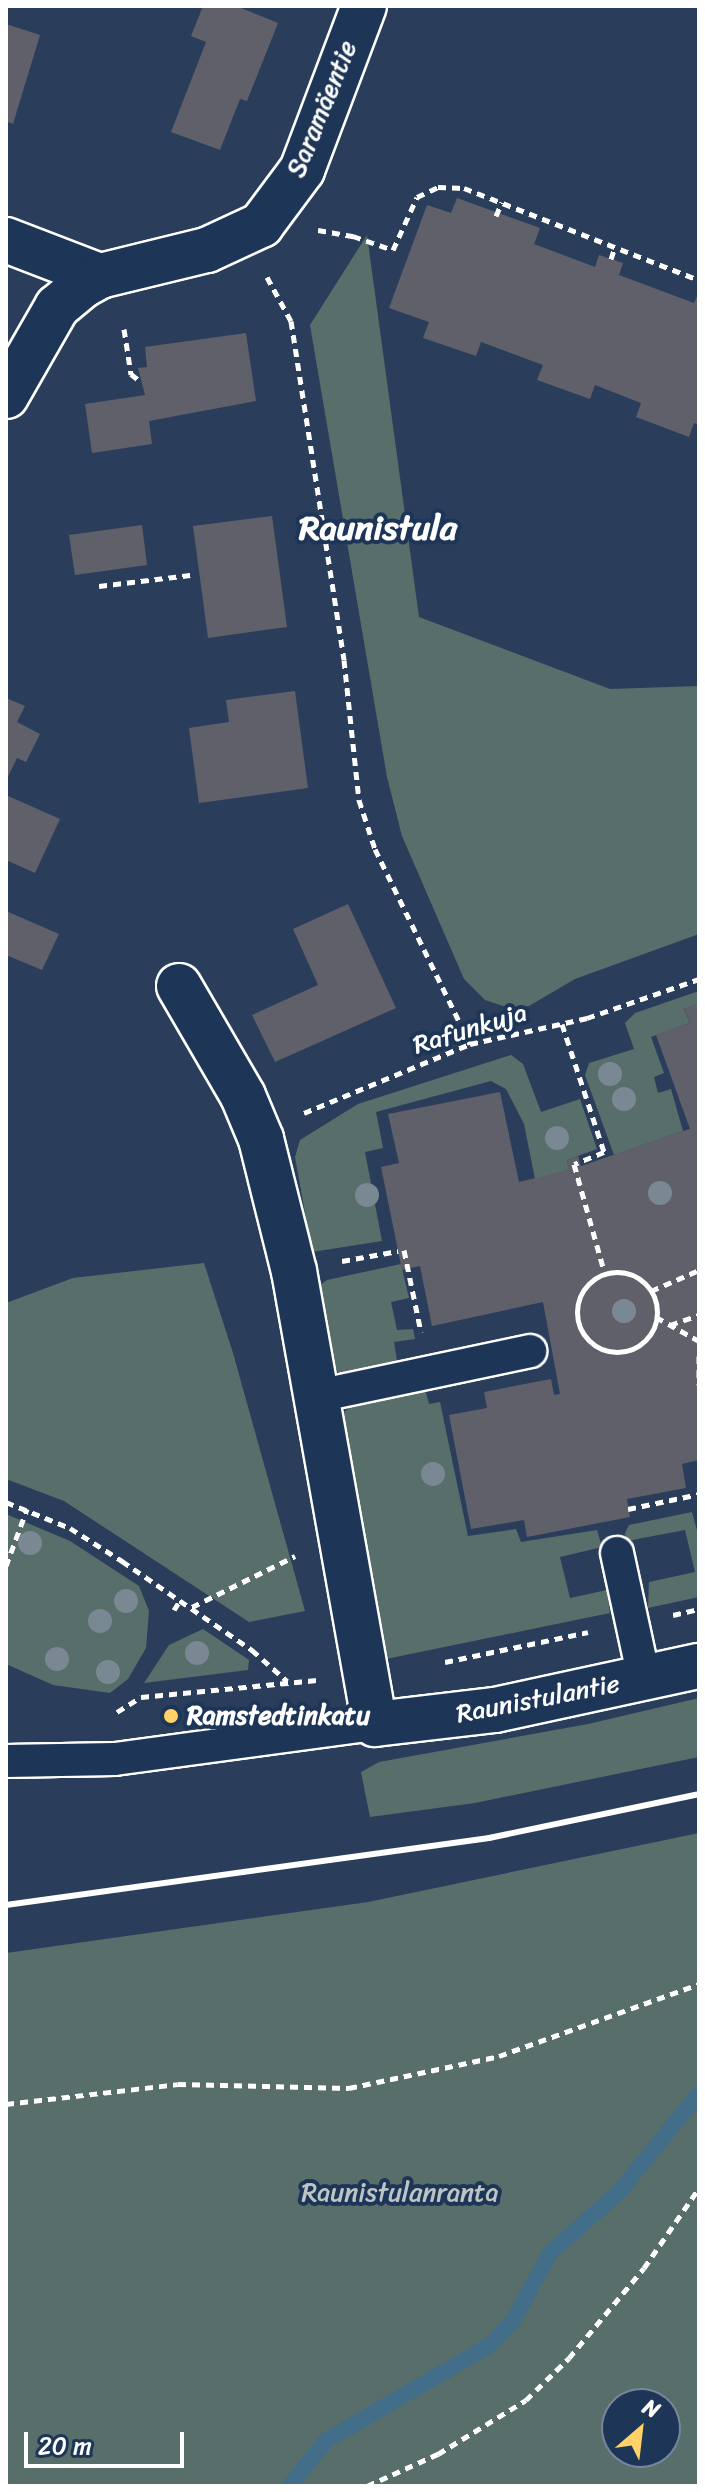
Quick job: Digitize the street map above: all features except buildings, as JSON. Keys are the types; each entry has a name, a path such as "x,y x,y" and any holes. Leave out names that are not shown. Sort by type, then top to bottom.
{"street":[{"name":"Saramäentie","path":"100,276 162,264 239,237 261,225 302,170 364,6"},
{"path":"6,240 100,276"},
{"path":"6,396 57,307 100,276"},
{"path":"179,986 243,1096 261,1139 290,1251 375,1724"},
{"name":"Raunistulantie","path":"375,1724 495,1710 699,1666"}],"lane":[{"path":"317,1396 530,1351"},
{"path":"617,1553 644,1678"},
{"path":"6,1761 115,1759 375,1724"}],"path":[{"path":"314,230 353,236 393,250 417,197 438,187 464,188 699,280"},
{"path":"496,216 502,202"},
{"path":"239,237 291,321 344,660 359,800 375,849 470,1044"},
{"path":"611,259 615,247"},
{"path":"124,329 131,374 140,381"},
{"path":"99,586 190,575"},
{"name":"Rafunkuja","path":"261,1139 308,1111 470,1044 562,1024 699,979"},
{"path":"562,1024 604,1152 574,1164 605,1274"},
{"path":"404,1250 429,1372"},
{"path":"651,1291 699,1270"},
{"path":"605,1274 630,1274 651,1291 656,1317 652,1330 633,1348 606,1351 585,1336 577,1312 579,1299 594,1279 605,1274"},
{"path":"670,1325 699,1315"},
{"path":"656,1317 699,1341"},
{"path":"699,1356 699,1385"},
{"path":"628,1509 699,1494"},
{"path":"6,1502 70,1528 181,1599 287,1681"},
{"path":"6,1566 27,1509"},
{"path":"192,1607 342,1534"},
{"path":"174,1610 181,1599"},
{"path":"106,1718 141,1697 287,1681 368,1678 699,1609"},
{"path":"6,2104 178,2084 349,2088 499,2056 699,1984"},
{"path":"367,2486 438,2454 526,2400 569,2358 644,2268 699,2188"}],"green space":[{"path":"367,235 419,617 610,689 699,686 699,934 575,979 529,1006 509,1008 485,1000 464,979 402,836 387,777 310,325"},
{"path":"699,991 699,1003 684,1009 690,1023 651,1037 664,1073 654,1077 658,1093 671,1089 683,1131 614,1155 585,1075 589,1063 634,1049 625,1023 635,1013"},
{"path":"511,1055 523,1064 541,1112 580,1099 597,1149 567,1160 569,1170 535,1179 524,1124 506,1089 491,1081 376,1112 383,1148 365,1152 382,1241 312,1252 295,1157 300,1140 358,1104"},
{"path":"204,1263 233,1353 305,1611 249,1622 64,1501 6,1479 6,1303 73,1278"},
{"path":"401,1264 409,1298 391,1302 397,1330 413,1329 415,1339 394,1342 398,1366 340,1375 331,1362 316,1288 327,1280"},
{"path":"425,1389 429,1404 440,1402 468,1536 516,1529 521,1542 597,1530 602,1547 560,1557 570,1598 607,1590 610,1613 386,1659 338,1418 353,1404"},
{"path":"692,1512 699,1538 699,1597 648,1608 649,1582 695,1572 685,1530 627,1541 625,1533 629,1525"},
{"path":"6,1514 70,1541 139,1586 149,1611 146,1648 128,1679 110,1693 53,1685 6,1664"},
{"path":"203,1629 249,1660 248,1670 144,1683 169,1645"},
{"path":"699,1698 699,1757 475,1803 370,1817 361,1772 379,1762 588,1724"},
{"name":"Raunistulanranta","path":"699,1833 699,2486 6,2486 6,1953 368,1902"}],"waterway":[{"path":"290,2485 327,2440 490,2345 513,2321 550,2253 620,2191 699,2093"}],"railway":[{"path":"6,1905 489,1838 699,1794"}],"place":[{"name":"Ramstedtinkatu","path":"171,1716"}],"district":[{"name":"Raunistula","path":"378,529"}]}
